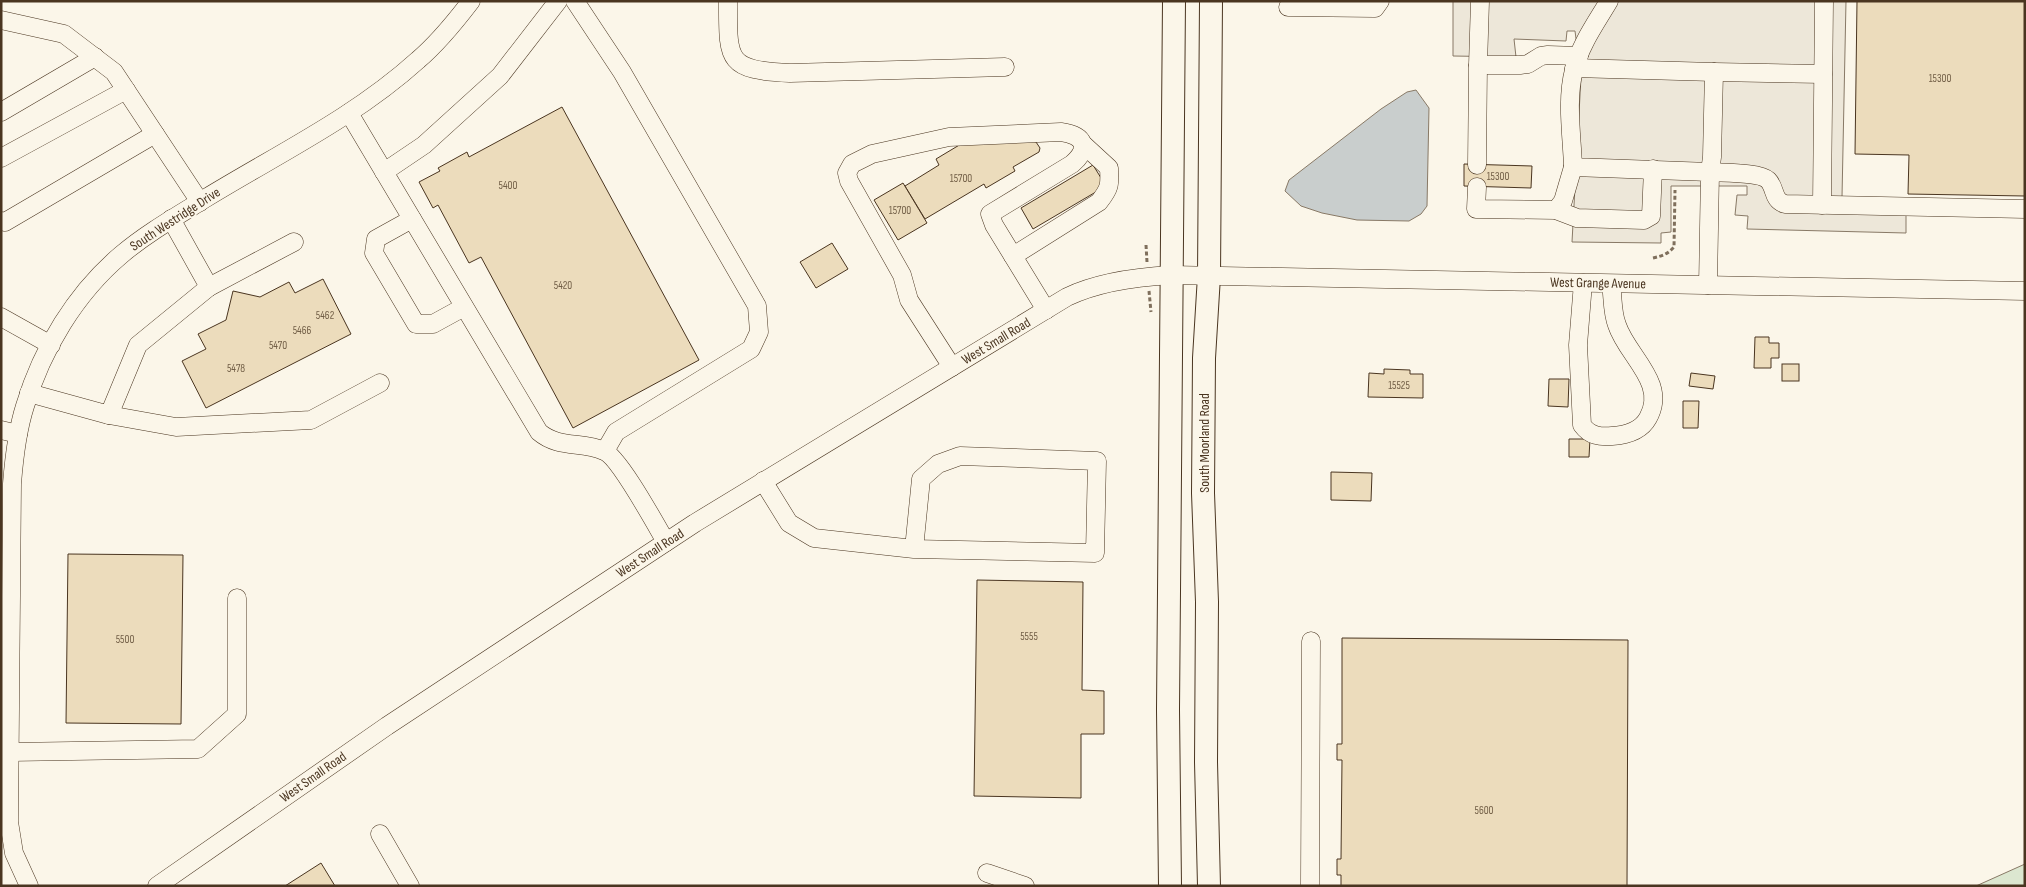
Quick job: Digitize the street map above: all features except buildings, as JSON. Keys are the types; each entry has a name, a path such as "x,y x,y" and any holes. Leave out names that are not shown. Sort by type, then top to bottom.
{"main road":[{"path":"1170,886 1168,710 1171,275 1174,200 1172,150 1174,1"},
{"name":"South Moorland Road","path":"1209,886 1206,762 1207,602 1203,494 1204,358 1209,276 1211,1"}],"street":[{"name":"South Westridge Drive","path":"29,886 13,846 5,790 10,752 6,550 12,484 10,432 50,344 80,298 121,255 153,231 349,113 381,90 419,60 471,1"},
{"path":"384,172 424,145 500,76 558,1"},
{"path":"576,1 622,72 757,306 759,332 751,349 616,432 605,451"},
{"path":"728,1 728,33 732,55 742,66 764,72 790,73 1005,67"},
{"path":"1288,7 1375,8 1380,1"},
{"path":"1477,165 1480,1"},
{"path":"1556,210 1563,200 1573,167 1571,94 1577,62 1609,1"},
{"path":"1822,205 1824,1"},
{"path":"1,20 64,34 114,72 200,202"},
{"path":"1478,65 1520,65 1548,55 1577,62 1714,72 1824,74"},
{"path":"1,112 95,57"},
{"path":"1708,285 1714,72"},
{"path":"1,158 126,90"},
{"path":"349,113 539,432 548,440 605,451 620,467 666,542"},
{"path":"952,367 909,300 902,275 849,181 847,172 852,164 872,154 949,137 1072,133 1109,168 1110,186 1108,192 1099,202 1013,256"},
{"path":"1,220 5,222 155,134"},
{"path":"1046,310 994,225 990,214 1072,164 1080,157 1084,150 1084,145"},
{"path":"1573,167 1653,169 1674,172 1710,172 1762,176 1769,181 1775,197 1782,203 2025,209"},
{"path":"1476,187 1476,209 1556,210 1577,218 1644,220 1651,216 1653,169"},
{"path":"172,219 209,287"},
{"path":"412,219 376,239 374,253 383,269 416,324 433,324 464,307"},
{"path":"109,415 138,345 209,287 294,242"},
{"name":"West Grange Avenue","path":"1171,275 2025,291"},
{"name":"West Small Road","path":"157,886 396,721 666,542 763,481 1046,310 1076,292 1095,286 1171,275"},
{"path":"1583,283 1578,344 1582,425 1587,432 1596,436 1610,436 1637,430 1646,422 1652,411 1651,382 1625,343 1616,324 1611,284"},
{"path":"1,317 50,344"},
{"path":"29,393 109,415 176,427 311,420 380,383"},
{"path":"763,481 789,523 814,538 914,549 1095,553 1097,461 960,456 938,464 921,479 914,549"},
{"path":"10,752 198,749 237,714 237,598"},
{"path":"1310,886 1311,641"},
{"path":"380,834 410,886"},
{"path":"987,873 1025,886"}],"path":[{"path":"1653,258 1670,252 1674,247 1675,190"}],"green space":[{"path":"2025,864 2025,886 1976,886"}],"shaded area":[{"path":"1453,1 1846,1 1842,197 1906,200 1906,233 1747,229 1748,216 1735,215 1737,195 1747,195 1747,186 1671,186 1671,232 1661,233 1661,243 1572,242 1581,77 1575,31 1567,31 1566,41 1514,39 1516,57 1453,56"},
{"path":"1416,90 1429,108 1427,206 1421,214 1409,221 1357,220 1322,213 1301,206 1285,191 1289,180 1381,109 1407,92"}]}
